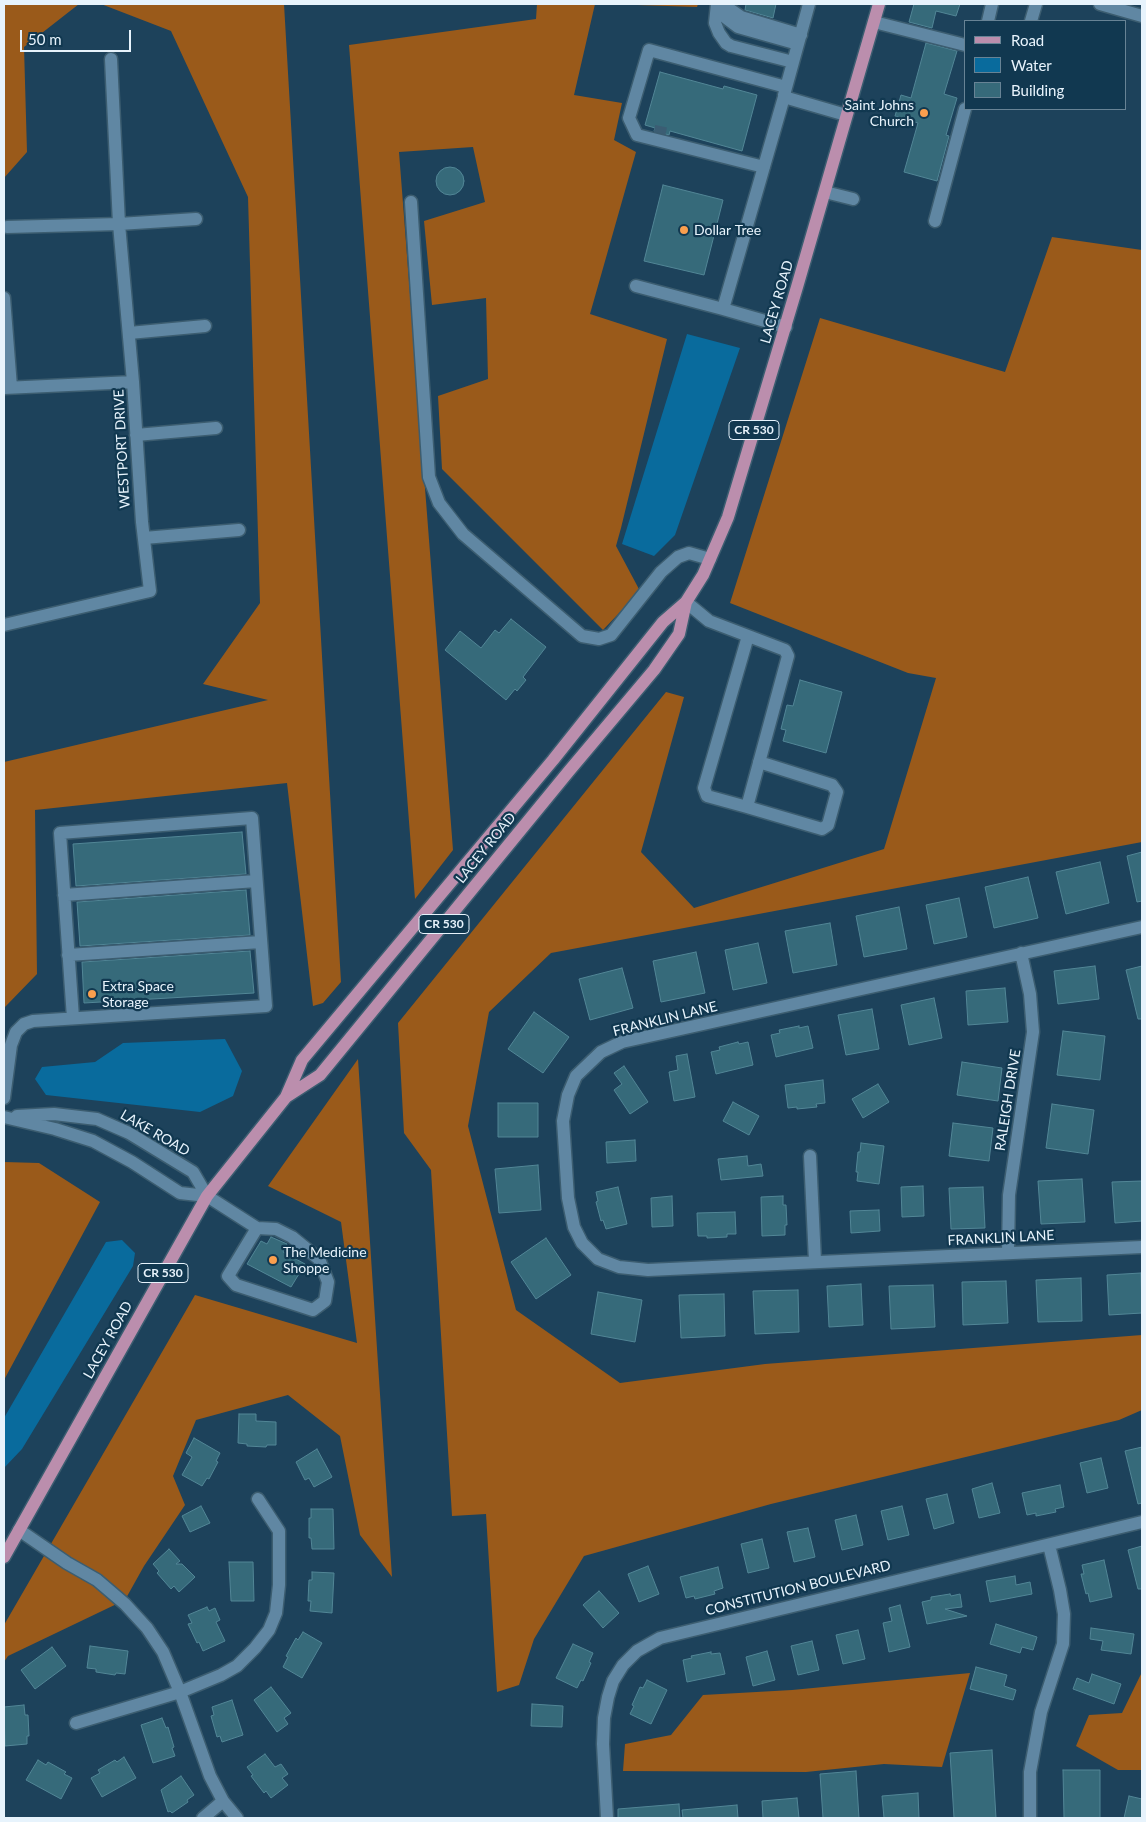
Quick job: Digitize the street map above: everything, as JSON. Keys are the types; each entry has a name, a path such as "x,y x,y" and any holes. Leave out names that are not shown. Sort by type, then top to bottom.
{"main road":[{"name":"LACEY ROAD","path":"4,1557 207,1196 286,1097 302,1060 553,760 663,622 686,602 703,575 728,517 786,327 879,4"},
{"name":"LACEY ROAD","path":"286,1097 320,1075 654,670 679,634 686,602"},
{"path":"553,760 569,771"},
{"path":"498,825 514,838"}],"street":[{"path":"794,62 732,46 722,38 716,28 715,17 720,4 740,17 800,39"},
{"path":"723,309 809,4"},
{"path":"988,20 992,4"},
{"path":"1031,20 1036,4"},
{"path":"1100,4 1142,16"},
{"path":"874,22 964,45"},
{"path":"764,167 637,135 629,118 649,50 785,92 846,115"},
{"name":"WESTPORT DRIVE","path":"4,625 150,591 144,538 119,224 111,59"},
{"path":"935,221 965,110"},
{"path":"632,125 654,131"},
{"path":"669,134 685,138 702,151"},
{"path":"825,192 853,199"},
{"path":"411,202 429,477 439,503 463,534 582,636 599,639 611,635 661,572 678,557 689,553 710,559"},
{"path":"7,227 119,224 196,219"},
{"path":"636,286 786,327"},
{"path":"4,298 7,388 133,382"},
{"path":"129,333 205,326"},
{"path":"136,435 216,428"},
{"path":"144,538 239,530"},
{"path":"686,602 709,621 784,650 788,656 747,807"},
{"path":"748,636 704,788 706,796 822,829 828,825 837,792 832,785 759,762"},
{"path":"4,1098 11,1045 16,1032 24,1024 33,1021 73,1018 266,1006 252,818 60,833 73,1018"},
{"path":"64,895 256,881"},
{"name":"FRANKLIN LANE","path":"1142,927 622,1042 601,1052 576,1076 568,1095 563,1121 568,1198 574,1227 582,1243 598,1259 619,1267 648,1270 1142,1247"},
{"path":"68,955 261,942"},
{"name":"RALEIGH DRIVE","path":"1008,1253 1009,1195 1033,1032 1030,994 1021,953"},
{"name":"LAKE ROAD","path":"4,1117 54,1114 97,1119 129,1133 192,1172 207,1196"},
{"name":"LAKE ROAD","path":"4,1117 55,1129 94,1141 132,1162 180,1193 207,1196"},
{"path":"810,1156 815,1261"},
{"path":"207,1196 257,1228 276,1229 292,1237 319,1259 328,1282 325,1300 313,1310 236,1285 228,1276 257,1228"},
{"path":"76,1723 180,1692 221,1675 237,1666 255,1648 269,1630 276,1613 279,1586 279,1531 258,1499"},
{"name":"CONSTITUTION BOULEVARD","path":"607,1818 603,1744 604,1718 608,1697 613,1681 623,1665 637,1651 660,1638 1142,1522"},
{"path":"19,1530 67,1563 97,1580 125,1604 147,1628 163,1652 180,1692 210,1776 223,1801 236,1818"},
{"path":"1030,1818 1030,1772 1041,1712 1063,1644 1064,1614 1049,1545"},
{"path":"203,1818 223,1801"}],"shaded area":[{"path":"4,4 79,4 24,47 27,152 4,178"},
{"path":"101,4 284,4 341,982 323,1003 313,1006 287,783 35,810 37,974 5,1007 4,1014 4,762 268,700 203,684 260,603 248,197 171,31"},
{"path":"537,4 595,4 574,95 622,103 614,140 636,152 590,314 667,339 616,546 640,591 603,630 442,469 438,396 488,379 486,298 432,305 424,221 485,202 473,147 399,152 453,850 415,899 349,45 536,19"},
{"path":"607,4 698,4 697,7"},
{"path":"1052,237 1142,250 1142,842 551,953 489,1012 468,1126 516,1310 620,1383 765,1364 1142,1335 1142,1410 1119,1420 771,1504 584,1556 534,1639 519,1685 497,1692 486,1514 452,1516 431,1170 404,1133 398,1023 666,692 684,697 641,852 694,908 884,849 936,678 908,673 730,603 820,318 1005,372"},
{"path":"358,1059 392,1577 360,1535 340,1436 288,1395 196,1420 173,1476 185,1505 144,1566 125,1600 8,1656 4,1662 4,1625 195,1295 357,1343 341,1222 268,1186"},
{"path":"4,1162 39,1163 100,1202 4,1380"},
{"path":"1142,1672 1142,1770 1118,1770 1076,1746 1089,1715 1122,1713"},
{"path":"970,1673 942,1767 884,1764 806,1772 623,1771 625,1744 671,1735 703,1695 792,1690"}],"water":[{"path":"687,334 740,348 675,535 654,556 622,544"},
{"path":"225,1039 242,1071 233,1096 200,1112 46,1095 35,1079 42,1067 95,1062 123,1043"},
{"path":"122,1240 135,1253 133,1266 22,1449 4,1468 4,1418 106,1242"}],"building":[{"path":"746,4 776,4 773,18 745,10"},
{"path":"914,4 960,4 956,16 936,11 932,28 909,22"},
{"name":"Saint Johns Church","path":"926,43 957,51 944,94 957,98 946,135 949,136 937,181 904,172 918,123 895,116 901,95 911,98"},
{"path":"660,72 723,89 724,86 757,95 742,151 670,131 669,135 654,131 655,128 645,125"},
{"path":"450,167 460,171 464,181 460,191 450,195 440,191 436,181 440,171"},
{"name":"Dollar Tree","path":"663,185 723,200 704,275 644,261"},
{"path":"511,619 546,647 523,677 526,680 506,700 445,650 460,631 481,648 495,630 499,633"},
{"path":"800,680 842,692 826,753 783,741 786,730 781,729 787,705 793,706"},
{"path":"242,832 246,874 76,886 73,844"},
{"path":"1142,852 1142,901 1137,902 1127,856"},
{"path":"1100,862 1109,903 1066,914 1056,872"},
{"path":"1028,877 1038,918 994,928 985,887"},
{"path":"246,890 250,935 80,946 77,902"},
{"path":"959,898 967,937 934,944 926,905"},
{"path":"899,907 907,949 864,957 856,916"},
{"path":"830,923 837,965 793,973 785,931"},
{"path":"758,943 767,983 733,990 725,950"},
{"path":"250,951 254,993 84,1003 82,962"},
{"path":"696,952 705,993 661,1002 653,961"},
{"path":"1095,966 1099,999 1058,1004 1054,971"},
{"path":"1142,966 1142,1019 1138,1019 1126,970"},
{"path":"622,968 633,1008 590,1020 579,979"},
{"path":"1005,988 1008,1022 968,1025 966,991"},
{"path":"934,998 942,1038 909,1045 901,1005"},
{"path":"872,1009 879,1049 846,1055 838,1015"},
{"path":"534,1012 569,1037 543,1073 508,1049"},
{"path":"799,1026 799,1028 808,1026 813,1048 776,1057 771,1035 780,1033 779,1030"},
{"path":"1063,1031 1105,1036 1100,1080 1057,1075"},
{"path":"738,1042 739,1044 748,1042 753,1065 716,1074 711,1052 720,1050 719,1047"},
{"path":"687,1054 695,1097 674,1101 669,1072 678,1070 676,1056"},
{"path":"962,1062 1002,1068 998,1101 957,1095"},
{"path":"624,1066 648,1102 630,1114 614,1090 622,1084 614,1073"},
{"path":"823,1080 825,1103 816,1104 817,1107 788,1108 785,1085"},
{"path":"878,1084 889,1102 863,1118 852,1099"},
{"path":"733,1102 759,1116 749,1135 723,1121"},
{"path":"498,1103 538,1103 538,1137 498,1137"},
{"path":"1052,1104 1094,1110 1088,1154 1046,1148"},
{"path":"953,1123 993,1128 989,1161 949,1156"},
{"path":"635,1140 636,1161 607,1163 606,1142"},
{"path":"861,1143 884,1146 879,1184 857,1181 858,1152 860,1152"},
{"path":"747,1156 748,1166 761,1164 763,1176 721,1180 718,1159"},
{"path":"538,1165 541,1210 499,1213 495,1169"},
{"path":"1082,1179 1085,1222 1041,1224 1038,1181"},
{"path":"1142,1181 1142,1221 1115,1223 1112,1182"},
{"path":"923,1186 924,1216 902,1217 901,1187"},
{"path":"618,1187 627,1224 606,1229 603,1220 601,1221 596,1202 598,1201 596,1192"},
{"path":"983,1187 985,1228 951,1229 949,1188"},
{"path":"672,1196 673,1226 652,1227 651,1198"},
{"path":"783,1196 783,1205 786,1205 787,1225 785,1225 785,1235 762,1236 761,1197"},
{"path":"879,1210 880,1231 851,1233 850,1211"},
{"path":"735,1212 736,1234 727,1234 727,1237 707,1238 707,1236 698,1236 697,1213"},
{"name":"The Medicine Shoppe","path":"271,1237 287,1244 283,1252 305,1264 291,1287 247,1264 261,1241 267,1244"},
{"path":"546,1238 571,1275 536,1299 511,1262"},
{"path":"1141,1273 1142,1313 1109,1315 1107,1275"},
{"path":"1081,1278 1082,1321 1038,1322 1036,1280"},
{"path":"1006,1281 1008,1323 963,1325 962,1282"},
{"path":"861,1284 863,1325 829,1327 827,1286"},
{"path":"933,1285 935,1327 891,1329 889,1286"},
{"path":"798,1290 799,1332 755,1334 753,1291"},
{"path":"598,1292 642,1300 635,1342 591,1334"},
{"path":"724,1294 725,1336 681,1338 679,1295"},
{"path":"239,1414 256,1414 256,1421 276,1422 276,1445 267,1445 266,1447 247,1446 247,1444 238,1443"},
{"path":"194,1438 220,1453 216,1461 218,1462 209,1479 207,1478 202,1486 182,1475 192,1457 186,1453"},
{"path":"1142,1447 1142,1503 1138,1504 1125,1451"},
{"path":"317,1449 332,1477 314,1487 309,1478 305,1480 296,1462"},
{"path":"1101,1458 1108,1488 1087,1493 1080,1463"},
{"path":"992,1483 1000,1513 979,1518 972,1489"},
{"path":"1060,1485 1064,1507 1055,1509 1056,1512 1036,1516 1036,1513 1027,1515 1022,1493"},
{"path":"947,1494 954,1523 934,1529 926,1499"},
{"path":"201,1506 210,1523 190,1532 182,1516"},
{"path":"902,1506 909,1535 888,1540 881,1511"},
{"path":"311,1509 333,1509 334,1549 312,1549 311,1538 309,1538"},
{"path":"856,1515 863,1545 842,1550 835,1520"},
{"path":"808,1528 815,1557 794,1562 787,1532"},
{"path":"762,1539 769,1568 748,1573 741,1544"},
{"path":"1142,1546 1142,1589 1138,1589 1128,1550"},
{"path":"169,1549 180,1561 176,1564 182,1564 195,1577 179,1592 174,1586 171,1589 157,1573 159,1571 153,1564"},
{"path":"1104,1560 1112,1597 1090,1602 1081,1574 1084,1574 1082,1565"},
{"path":"229,1562 253,1562 254,1601 231,1601"},
{"path":"648,1566 659,1594 639,1602 628,1574"},
{"path":"718,1567 723,1588 714,1591 715,1594 695,1599 694,1596 686,1598 680,1577"},
{"path":"312,1572 334,1573 332,1613 310,1611 311,1601 308,1601 309,1580 312,1580"},
{"path":"1015,1576 1016,1585 1030,1582 1032,1594 990,1602 986,1581"},
{"path":"599,1591 619,1613 603,1628 583,1605"},
{"path":"950,1594 951,1596 960,1594 962,1607 945,1609 967,1616 927,1624 922,1602 931,1600 931,1597"},
{"path":"900,1605 910,1647 889,1652 883,1623 892,1621 889,1608"},
{"path":"207,1607 209,1611 215,1608 220,1620 216,1622 225,1641 203,1651 188,1624 192,1623 188,1615"},
{"path":"996,1624 1037,1637 1033,1650 1022,1647 1020,1653 990,1644"},
{"path":"1091,1628 1134,1634 1131,1654 1101,1650 1103,1641 1090,1639"},
{"path":"858,1630 865,1659 843,1664 836,1635"},
{"path":"303,1632 322,1643 302,1678 283,1667 288,1657 286,1656 296,1638 298,1640"},
{"path":"812,1641 819,1670 798,1675 791,1646"},
{"path":"573,1644 593,1653 583,1681 581,1680 577,1688 556,1678"},
{"path":"90,1646 128,1651 125,1674 116,1673 115,1675 96,1672 96,1669 87,1668"},
{"path":"52,1647 66,1666 35,1689 21,1670"},
{"path":"767,1651 775,1680 753,1686 746,1657"},
{"path":"711,1652 711,1654 720,1653 725,1674 687,1682 683,1660 692,1658 691,1656"},
{"path":"976,1667 1007,1675 1004,1686 1016,1690 1013,1700 970,1689"},
{"path":"1092,1674 1121,1684 1114,1704 1073,1689 1077,1678 1089,1683"},
{"path":"647,1680 667,1690 651,1724 630,1714 640,1687 643,1688"},
{"path":"271,1687 291,1713 284,1718 288,1724 277,1732 254,1700"},
{"path":"232,1700 243,1735 222,1742 220,1736 217,1737 211,1716 214,1715 212,1707"},
{"path":"532,1704 563,1706 562,1727 531,1726"},
{"path":"24,1705 25,1715 28,1715 29,1736 27,1736 27,1744 5,1746 4,1707"},
{"path":"162,1718 166,1728 168,1727 175,1756 153,1763 141,1725"},
{"path":"992,1750 996,1818 954,1818 950,1753"},
{"path":"265,1754 275,1767 281,1764 288,1774 282,1778 288,1785 271,1798 266,1791 264,1793 251,1776 253,1775 247,1767"},
{"path":"124,1757 136,1778 102,1797 91,1778 100,1773 98,1770"},
{"path":"38,1760 46,1765 48,1762 66,1772 64,1774 72,1778 61,1799 26,1780"},
{"path":"1063,1770 1100,1770 1100,1818 1064,1818"},
{"path":"856,1771 859,1818 823,1818 820,1774"},
{"path":"181,1776 194,1795 187,1800 188,1802 172,1813 168,1812 161,1790"},
{"path":"918,1793 919,1818 884,1818 882,1796"},
{"path":"1129,1796 1142,1799 1142,1818 1124,1818"},
{"path":"797,1798 799,1818 763,1818 762,1801"},
{"path":"679,1804 680,1818 618,1818 618,1809"},
{"path":"737,1805 738,1818 683,1818 682,1810"}],"tunnel":[{"path":"654,131 669,134"}],"place":[{"name":"Saint Johns Church","path":"924,113"},
{"name":"Dollar Tree","path":"684,230"},
{"name":"Extra Space Storage","path":"92,994"},
{"name":"The Medicine Shoppe","path":"273,1260"}]}
